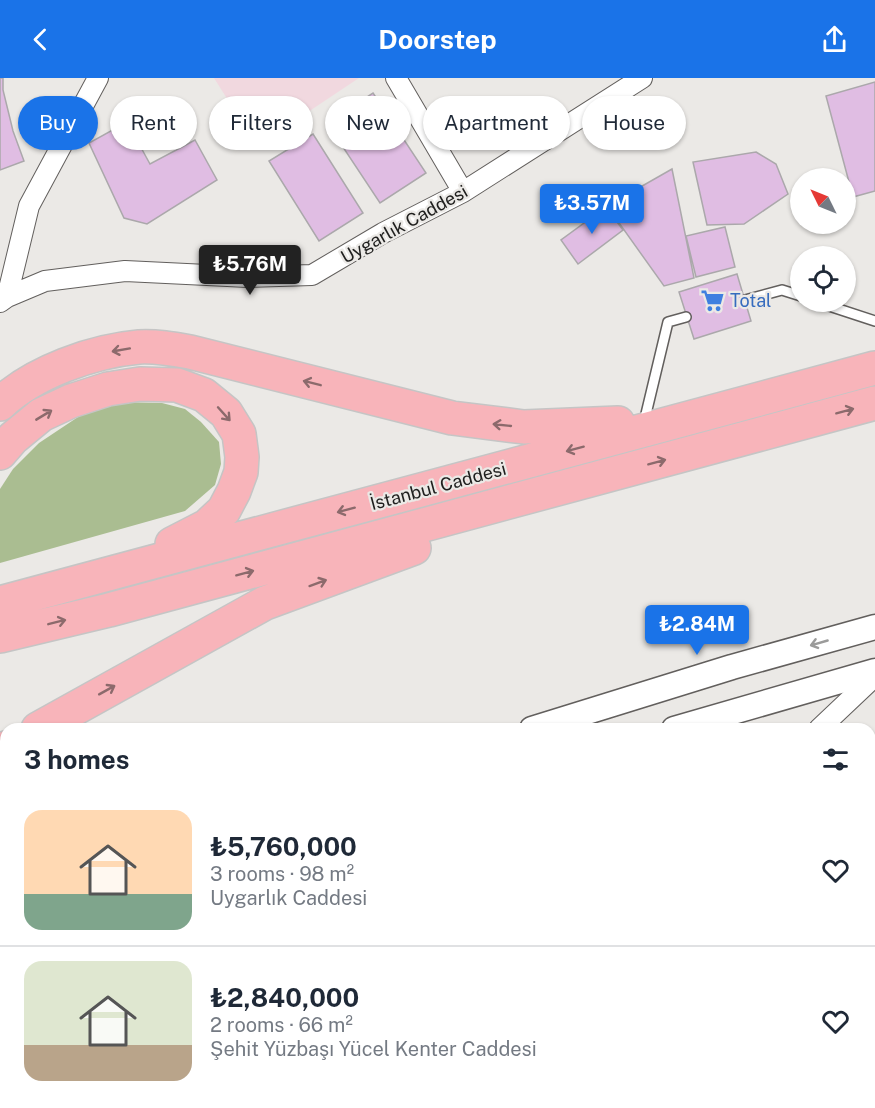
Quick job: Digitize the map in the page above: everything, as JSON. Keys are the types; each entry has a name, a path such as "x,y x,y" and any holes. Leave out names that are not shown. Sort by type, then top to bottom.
{"highway":[{"path":"0,404 8,396 68,363 103,353 139,347 190,352 452,418 524,427 618,423 862,372"},
{"name":"İstanbul Caddesi","path":"0,602 862,372"},
{"path":"0,453 13,438 41,415 61,405 108,389 140,384 177,385 204,396 226,413 239,434 242,457 241,472 224,510 207,526 178,542 0,602"},
{"name":"İstanbul Caddesi","path":"0,636 120,607 875,403"},
{"path":"55,723 70,718 265,603 603,477"}],"street":[{"path":"4,299 29,206 98,78"},
{"path":"396,78 464,192"},
{"name":"Uygarlık Caddesi","path":"4,299 45,281 125,271 248,277 312,275 383,233 464,192 642,78"},
{"path":"560,723 732,667 875,627"},
{"path":"694,723 875,670"},
{"path":"825,723 875,676"}],"lane":[{"path":"745,300 782,290 790,293"},
{"path":"848,312 875,321"},
{"path":"645,418 668,322 686,316"}],"shaded area":[{"path":"214,78 359,78 332,96 325,96 325,101 313,109 313,96 225,96"}],"green space":[{"path":"116,402 162,403 185,409 201,422 219,442 221,464 215,485 185,511 0,563 0,489 13,469 39,443 84,413"}],"building":[{"path":"0,78 3,78 3,90 13,131 18,150 24,161 0,170"},
{"path":"875,82 875,191 856,196 856,168 845,168 826,96"},
{"path":"110,131 110,150 142,150 150,164 176,150 197,150 197,144 217,180 147,224 124,218 92,150 98,150 98,138"},
{"path":"313,134 363,213 319,241 269,161 287,150 313,150"},
{"path":"345,150 411,150 426,173 380,203"},
{"path":"756,152 776,164 788,194 744,224 707,225 693,162"},
{"path":"672,169 694,278 664,286 607,206"},
{"path":"606,207 623,230 578,264 561,240"},
{"path":"725,227 735,267 696,277 686,236"},
{"path":"737,274 751,321 694,339 679,292"}],"place":[{"name":"Total","path":"712,300"}]}
